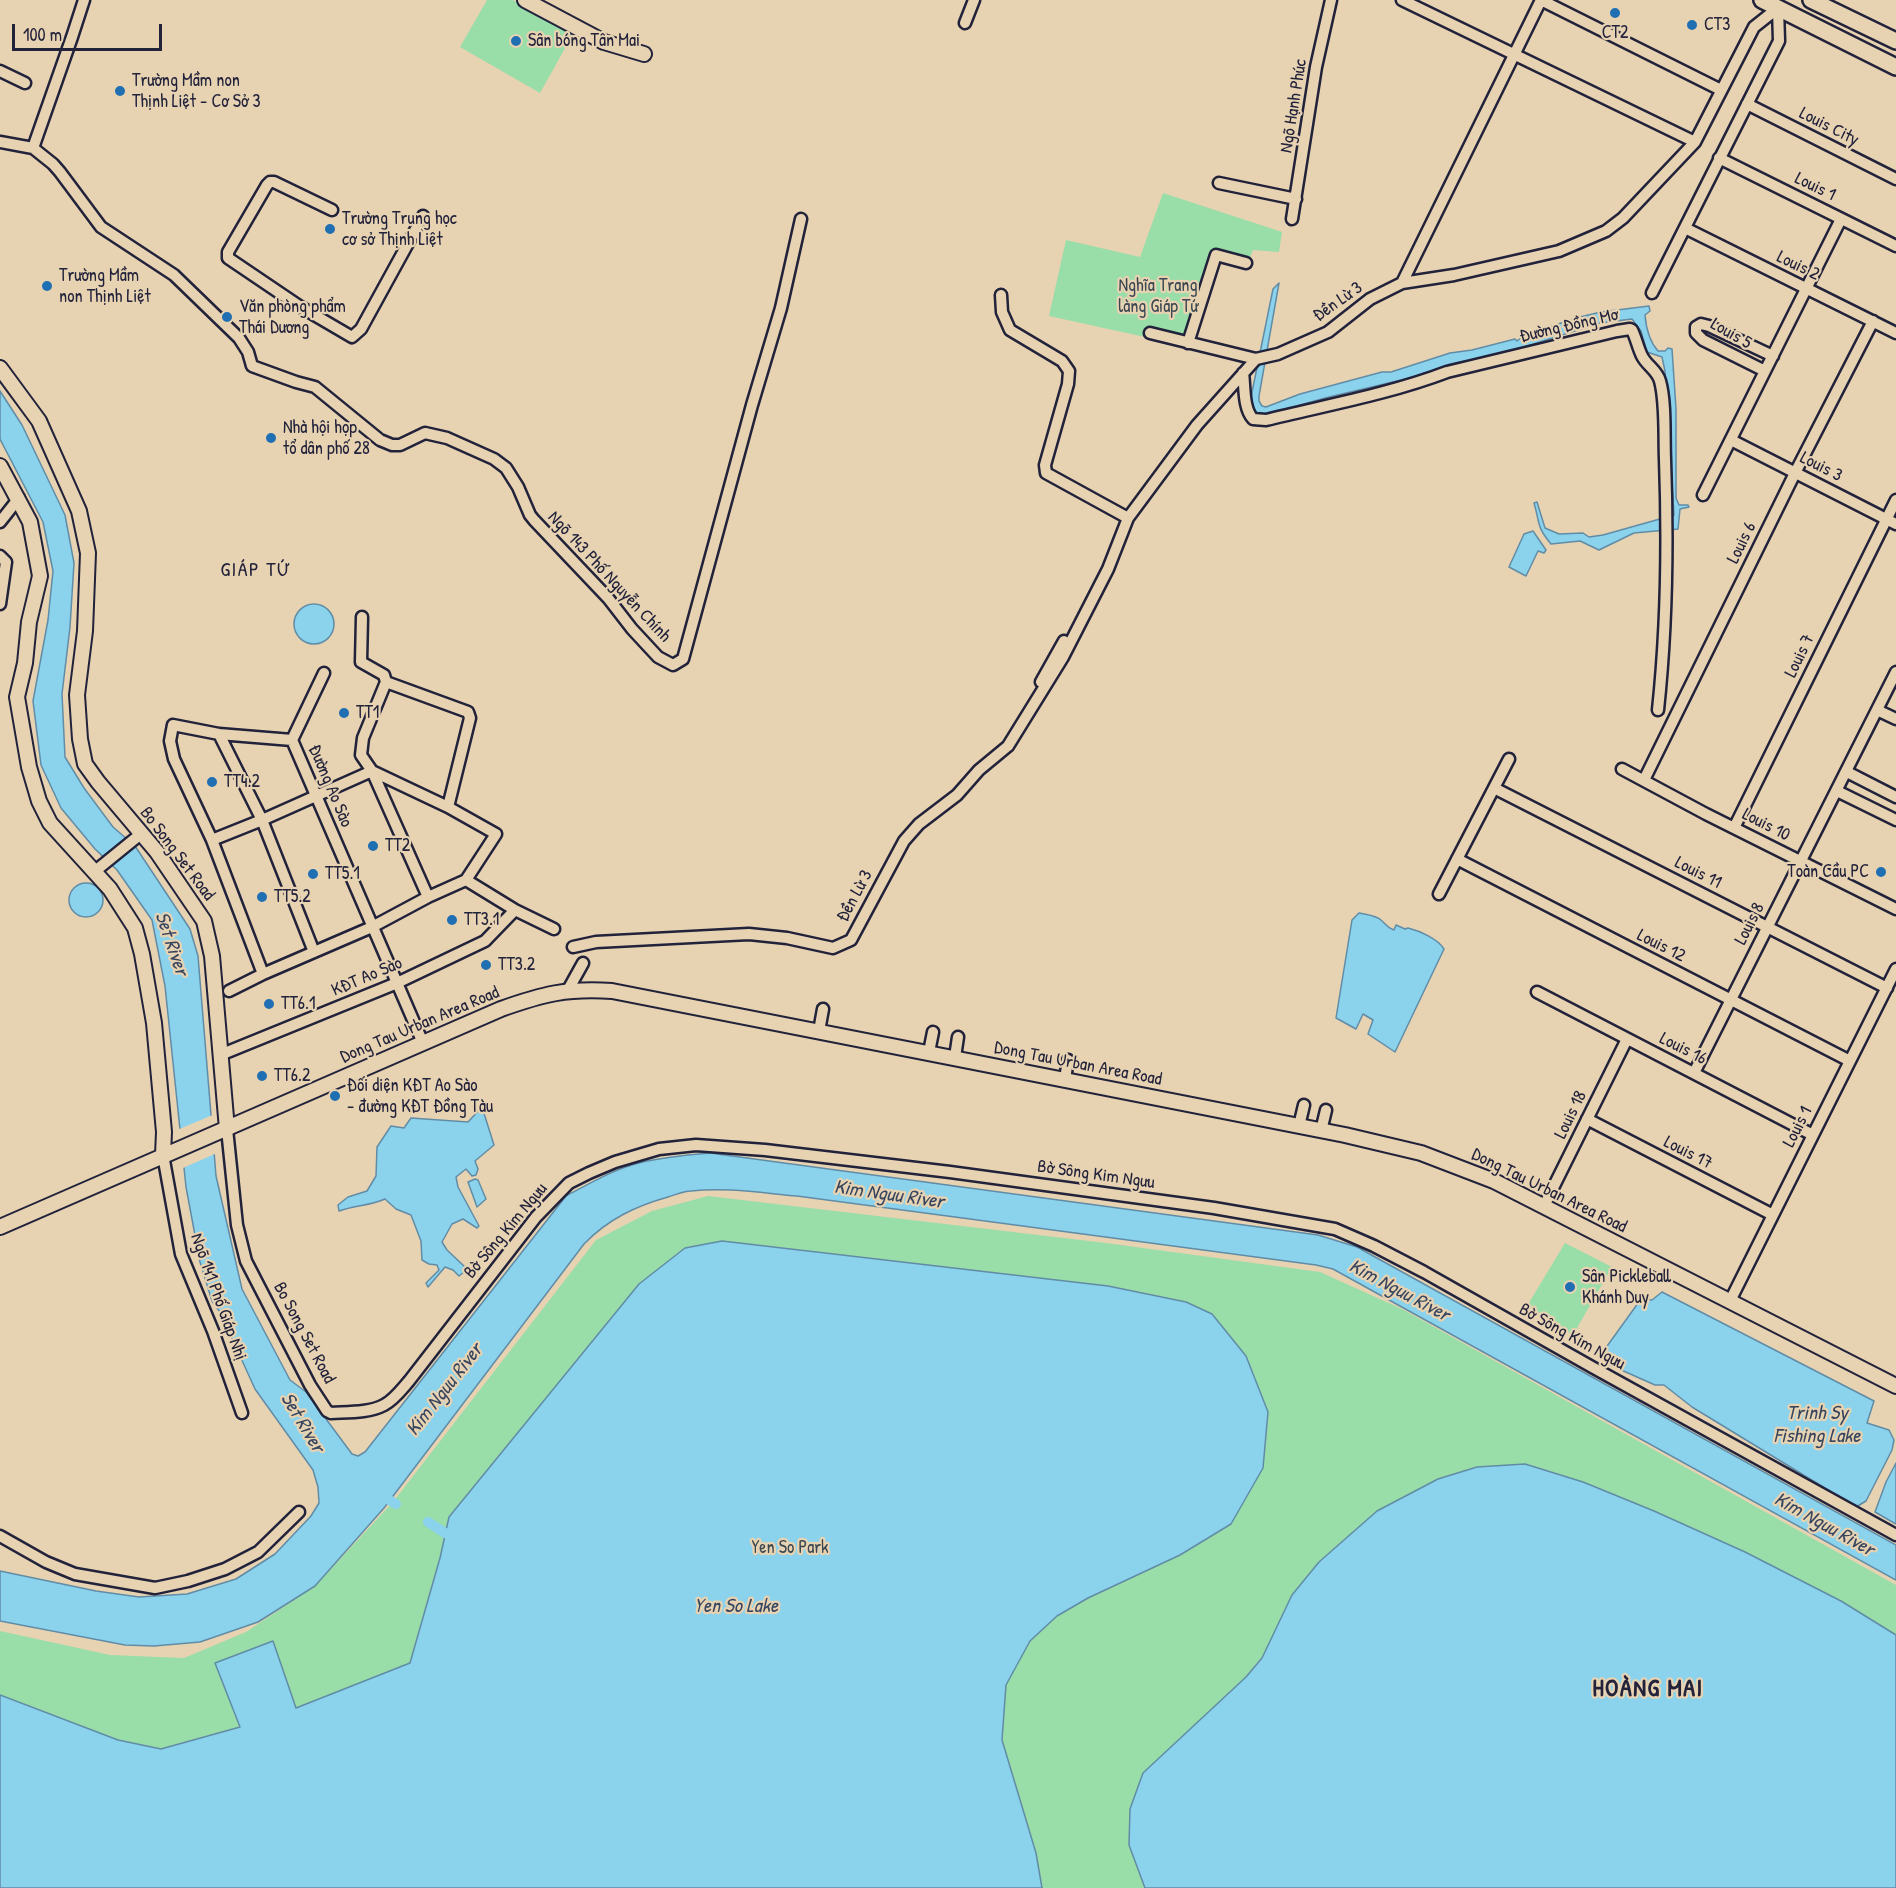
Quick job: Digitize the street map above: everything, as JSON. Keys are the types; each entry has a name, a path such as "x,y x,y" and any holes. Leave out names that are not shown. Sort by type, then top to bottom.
{"main road":[{"path":"525,0 604,42 644,54"},
{"path":"1762,0 1780,4 1896,67"},
{"path":"1811,0 1896,41"},
{"name":"Bo Song Set Road","path":"0,368 39,421 79,511 88,553 85,631 77,695 80,739 85,764 137,837 174,875 204,921 212,956 224,1130"},
{"path":"0,465 30,522 40,576 29,622 25,663 17,697 29,767 39,801 50,823 100,868 110,889 135,928 154,1023 164,1132 163,1155 0,1227"},
{"name":"Dong Tau Urban Area Road","path":"163,1155 518,1003 568,990 612,991 1299,1126 1431,1156 1494,1181 1896,1386"}],"street":[{"path":"0,141 33,148 84,0"},
{"path":"965,23 974,0"},
{"name":"Ngõ Hạnh Phúc","path":"1292,219 1316,68 1331,0"},
{"path":"1402,0 1695,142"},
{"path":"1402,283 1541,0 1721,90"},
{"path":"1652,293 1779,41 1780,4"},
{"name":"Đền Lừ 3","path":"573,947 596,942 749,933 788,938 833,948 850,940 904,841 920,824 957,795 979,770 1008,746 1063,657 1108,569 1128,518 1197,425 1256,359 1328,332 1370,299 1402,283 1454,275 1559,251 1606,231 1630,210 1695,142 1754,27 1780,4"},
{"path":"0,71 25,83"},
{"name":"Louis City","path":"1747,104 1896,179"},
{"name":"Ngõ 143 Phố Nguyễn Chính","path":"33,148 60,172 101,227 174,275 238,338 248,352 252,366 315,387 380,440 392,445 400,445 425,433 447,438 494,459 506,468 534,520 608,598 658,657 673,665 683,659 752,405 781,308 801,219"},
{"name":"Louis 1","path":"1719,158 1896,246"},
{"path":"332,210 270,182 228,252 228,258 299,306 351,337 361,329 423,216"},
{"path":"1220,183 1296,199"},
{"name":"Louis 5","path":"1703,495 1841,219"},
{"name":"Louis 2","path":"1685,228 1896,333"},
{"path":"1188,343 1216,255 1246,263"},
{"path":"1001,295 1002,312 1010,330 1062,361 1069,371 1068,384 1045,465 1046,473 1128,518"},
{"name":"Louis 6","path":"1644,780 1795,473 1873,321"},
{"name":"Louis 5","path":"1765,371 1703,340 1696,333 1696,327 1701,324 1709,326 1773,356"},
{"name":"Đường Đồng Mơ","path":"1243,373 1246,405 1250,415 1253,419 1266,420 1377,394 1448,372 1630,328 1642,355 1649,366 1657,372 1661,382 1663,408 1667,523 1665,635 1658,710"},
{"path":"1150,333 1256,359"},
{"name":"Louis 3","path":"1731,440 1891,521"},
{"path":"0,522 19,498"},
{"name":"Louis 7","path":"1734,828 1891,521 1896,500"},
{"path":"0,556 6,561 0,604"},
{"path":"362,617 361,662 384,675 386,682 363,738 361,755 372,771 428,897"},
{"name":"Louis 8","path":"1694,1073 1877,710 1891,693 1896,672"},
{"path":"263,974 212,840 174,759 170,741 173,725 219,734 292,740 324,673"},
{"path":"386,682 468,712 470,718 448,807"},
{"path":"1877,710 1896,719"},
{"path":"219,734 262,820 315,952"},
{"name":"Đường Ao Sào","path":"292,740 423,1043"},
{"path":"1439,894 1509,759"},
{"name":"Louis 10","path":"1623,769 1734,828 1896,909"},
{"path":"212,840 372,771 448,807 496,834 466,880 372,927 229,991"},
{"path":"1846,772 1896,797"},
{"name":"Louis 11","path":"1494,788 1887,988"},
{"path":"1837,790 1896,820"},
{"path":"100,868 137,837"},
{"name":"Louis 12","path":"1457,859 1850,1062"},
{"path":"466,880 515,910 554,929"},
{"name":"KĐT Ao Sào","path":"220,1055 397,983 485,941 515,910"},
{"path":"568,990 583,963"},
{"name":"Louis 1","path":"1730,1300 1896,969"},
{"name":"Louis 16","path":"1537,992 1813,1135"},
{"path":"819,1031 823,1009"},
{"path":"929,1052 933,1032"},
{"path":"955,1057 958,1037"},
{"name":"Louis 18","path":"1544,1206 1627,1039"},
{"path":"1065,1079 1068,1060"},
{"path":"1299,1126 1304,1105"},
{"path":"1321,1131 1326,1110"},
{"name":"Louis 17","path":"1587,1119 1773,1215"},
{"name":"Bo Song Set Road","path":"224,1130 237,1225 246,1262 310,1385 327,1411"},
{"name":"Bờ Sông Kim Ngưu","path":"327,1411 331,1413 363,1411 383,1406 388,1402 409,1381 536,1217 569,1183 606,1166 659,1149 696,1145 724,1147 870,1162 1092,1191 1214,1208 1335,1229 1424,1272 1896,1535"},
{"name":"Ngõ 141 Phố Giáp Nhị","path":"163,1155 181,1254 213,1331 242,1413"},
{"path":"0,1536 46,1562 75,1574 155,1588 188,1581 225,1569 258,1552 299,1512"}],"green space":[{"name":"Sân bóng Tân Mai","path":"487,0 513,0 573,34 540,93 460,47"},
{"name":"Nghĩa Trang làng Giáp Tứ","path":"1163,193 1282,232 1279,252 1253,250 1248,262 1215,254 1186,346 1049,316 1066,240 1140,257"},
{"name":"Yen So Park","path":"708,1196 1106,1243 1320,1272 1402,1309 1896,1585 1896,1888 0,1888 0,1631 110,1655 184,1658 246,1632 315,1586 393,1502 596,1240 652,1211"},
{"name":"Sân Pickleball Khánh Duy","path":"1565,1243 1612,1267 1573,1335 1527,1306"}],"water":[{"path":"1279,283 1259,396 1262,406 1266,407 1300,394 1382,372 1391,372 1450,353 1515,339 1517,341 1541,334 1552,326 1580,317 1649,306 1650,311 1645,315 1647,329 1653,343 1658,351 1672,349 1676,409 1676,498 1679,505 1689,507 1680,509 1678,529 1634,533 1599,550 1580,541 1551,544 1541,528 1534,503 1537,502 1545,528 1559,534 1583,533 1589,537 1674,515 1665,371 1662,357 1647,352 1641,331 1632,319 1600,323 1502,354 1450,364 1414,377 1265,415 1253,411 1250,402 1273,289"},
{"path":"0,391 22,425 65,515 74,563 70,627 62,694 65,757 84,788 113,827 135,846 190,929 198,956 216,1176 242,1289 290,1380 306,1392 352,1454 358,1456 365,1452 566,1196 602,1177 630,1166 666,1158 710,1153 1318,1235 1357,1247 1896,1545 1896,1580 1333,1269 797,1196 704,1190 682,1192 634,1209 593,1235 384,1508 315,1586 258,1622 200,1642 154,1646 125,1645 0,1621 0,1571 96,1591 139,1597 187,1594 236,1579 275,1554 311,1516 319,1503 318,1487 313,1470 255,1389 220,1312 212,1301 200,1262 186,1187 165,986 152,920 117,870 95,849 61,808 41,765 33,701 48,620 53,571 43,522 0,439"},
{"path":"1533,531 1546,550 1544,553 1538,551 1526,576 1509,567 1524,534"},
{"path":"314,604 328,610 334,624 328,638 314,644 300,638 294,624 300,610"},
{"path":"86,883 98,888 103,900 98,912 86,917 74,912 69,900 74,888"},
{"path":"1359,913 1376,917 1394,930 1396,925 1423,933 1438,942 1444,949 1395,1052 1368,1034 1373,1020 1363,1014 1356,1029 1336,1018 1352,920"},
{"path":"482,1107 494,1145 475,1161 478,1169 476,1175 472,1176 466,1169 456,1177 458,1187 479,1226 477,1228 463,1219 452,1224 442,1242 465,1267 464,1272 459,1276 453,1270 445,1267 428,1287 426,1283 439,1270 437,1265 422,1260 421,1241 411,1215 396,1209 385,1199 339,1211 338,1205 348,1197 367,1191 376,1176 377,1147 391,1126 404,1128 411,1118 468,1122"},
{"path":"478,1180 486,1199 477,1207 468,1182"},
{"name":"Yen So Lake","path":"722,1241 1108,1286 1186,1302 1212,1314 1246,1356 1268,1412 1263,1468 1231,1524 1180,1555 1088,1598 1057,1616 1030,1641 1006,1685 1002,1740 1036,1853 1042,1888 0,1888 0,1695 118,1740 161,1749 240,1727 215,1663 273,1641 296,1708 410,1663 440,1558 449,1517 639,1284 685,1248"},
{"name":"Trinh Sy Fishing Lake","path":"1662,1292 1874,1401 1867,1423 1889,1430 1894,1440 1892,1450 1866,1501 1856,1507 1692,1407 1664,1385 1655,1385 1610,1365 1605,1349 1641,1299 1652,1300"},
{"path":"1896,1463 1896,1524 1875,1512"},
{"path":"1525,1464 1583,1482 1745,1552 1841,1601 1896,1635 1896,1888 1145,1888 1129,1845 1130,1809 1143,1773 1246,1677 1262,1658 1292,1595 1319,1562 1377,1511 1438,1479 1477,1467"}],"pier":[{"path":"215,1114 217,1153 183,1168 177,1130"}],"waterway":[{"path":"379,1494 396,1504"},
{"path":"428,1522 445,1533"}],"place":[{"name":"CT2","path":"1615,13"},
{"name":"CT3","path":"1692,25"},
{"name":"Sân bóng Tân Mai","path":"516,41"},
{"name":"Trường Mầm non Thịnh Liệt - Cơ Sở 3","path":"120,91"},
{"name":"Trường Trung học cơ sở Thịnh Liệt","path":"330,229"},
{"name":"Trường Mầm non Thịnh Liệt","path":"47,286"},
{"name":"Văn phòng phẩm Thái Dương","path":"227,317"},
{"name":"Nhà hội họp tổ dân phố 28","path":"271,438"},
{"name":"TT1","path":"344,713"},
{"name":"TT4.2","path":"212,782"},
{"name":"TT2","path":"373,846"},
{"name":"Toàn Cầu PC","path":"1881,872"},
{"name":"TT5.1","path":"313,874"},
{"name":"TT5.2","path":"262,897"},
{"name":"TT3.1","path":"452,920"},
{"name":"TT3.2","path":"486,965"},
{"name":"TT6.1","path":"269,1004"},
{"name":"TT6.2","path":"262,1076"},
{"name":"Đối diện KĐT Ao Sào - đường KĐT Đồng Tàu","path":"335,1096"},
{"name":"Sân Pickleball Khánh Duy","path":"1570,1287"}],"district":[{"name":"GIÁP TỨ","path":"255,571"},
{"name":"HOÀNG MAI","path":"1648,1690"}],"water label":[{"name":"Set River","path":"171,944"},
{"name":"Kim Nguu River","path":"889,1195"},
{"name":"Kim Nguu River","path":"1399,1291"},
{"name":"Kim Nguu River","path":"445,1390"},
{"name":"Set River","path":"302,1423"},
{"name":"Kim Nguu River","path":"1824,1525"}]}
